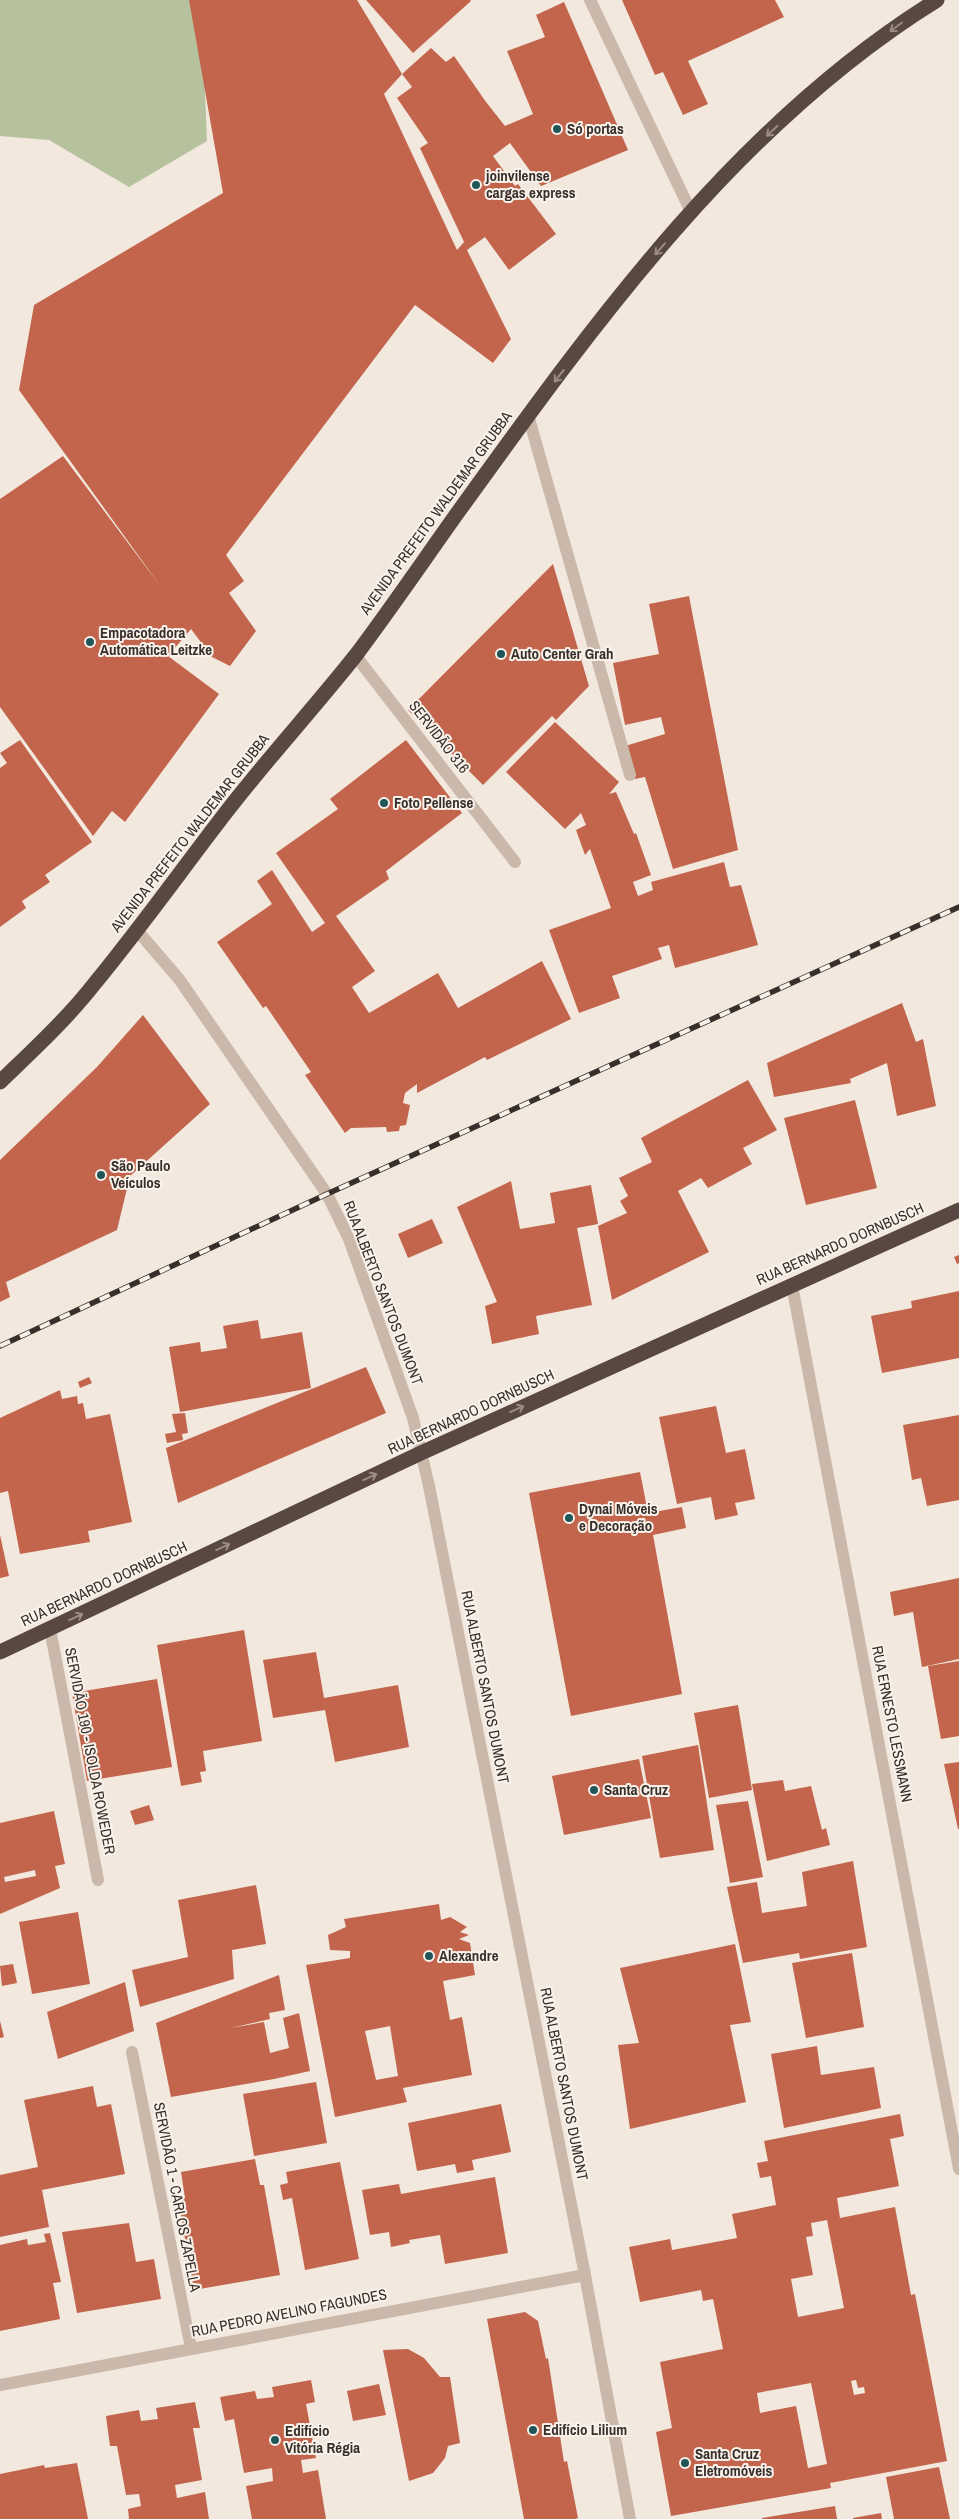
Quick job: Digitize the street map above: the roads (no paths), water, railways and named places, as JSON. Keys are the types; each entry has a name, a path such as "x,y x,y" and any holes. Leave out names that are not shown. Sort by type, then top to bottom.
{"highway":[{"name":"AVENIDA PREFEITO WALDEMAR GRUBBA","path":"0,1082 94,986 229,808 355,655 528,415 632,280 692,212 754,148 828,78 912,15 937,0"},
{"name":"RUA BERNARDO DORNBUSCH","path":"0,1652 421,1453 959,1210"}],"street":[{"path":"590,0 692,212"},
{"path":"528,415 630,775"},
{"name":"SERVIDÃO 316","path":"355,655 515,862"},
{"name":"RUA ALBERTO SANTOS DUMONT","path":"136,929 179,979 328,1194 355,1257 413,1418 585,2275 630,2519"},
{"name":"RUA ERNESTO LESSMANN","path":"792,1285 959,2169"},
{"name":"SERVIDÃO 190 - ISOLDA ROWEDER","path":"50,1629 98,1880"},
{"name":"SERVIDÃO 1 - CARLOS ZAPELLA","path":"132,2052 191,2348"},
{"name":"RUA PEDRO AVELINO FAGUNDES","path":"0,2385 585,2275"}],"railway":[{"path":"0,1346 327,1194 959,907"}],"place":[{"name":"Só portas","path":"557,129"},
{"name":"joinvilense cargas express","path":"476,185"},
{"name":"Empacotadora Automática Leitzke","path":"90,642"},
{"name":"Auto Center Grah","path":"501,654"},
{"name":"Foto Pellense","path":"384,803"},
{"name":"São Paulo Veículos","path":"101,1175"},
{"name":"Dynai Móveis e Decoração","path":"569,1518"},
{"name":"Santa Cruz","path":"594,1790"},
{"name":"Alexandre","path":"429,1956"},
{"name":"Edifício Lilium","path":"533,2430"},
{"name":"Edifício Vitória Régia","path":"275,2440"},
{"name":"Santa Cruz Eletromóveis","path":"685,2463"}]}
